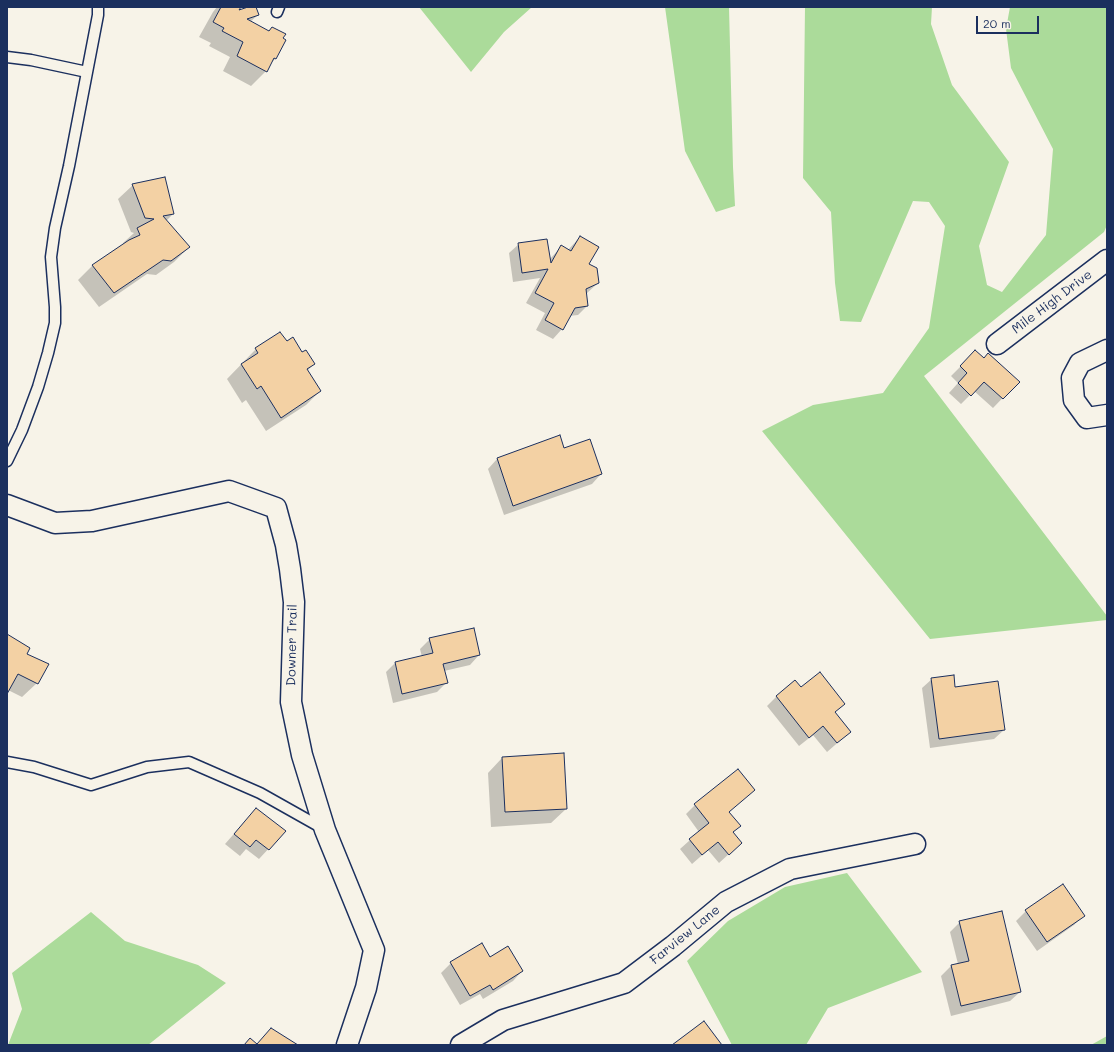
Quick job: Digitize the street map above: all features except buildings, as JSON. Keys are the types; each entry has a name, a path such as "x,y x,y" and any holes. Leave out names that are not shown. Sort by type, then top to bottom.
{"street":[{"name":"Mile High Drive","path":"997,344 1107,260"},
{"path":"1107,350 1080,363 1072,378 1074,400 1087,418 1107,415"},
{"name":"Downer Trail","path":"7,505 55,524 92,521 229,491 276,508 286,544 294,602 291,702 302,755 325,830 374,950 366,988 347,1045"},
{"name":"Farview Lane","path":"461,1045 503,1020 624,983 673,946 726,902 790,869 915,844"}],"lane":[{"path":"7,461 22,430 38,387 55,323 51,257 55,228 69,166 98,15 98,7"},
{"path":"7,57 31,60 87,72"},
{"path":"7,762 34,767 91,785 147,767 189,762 260,793 325,830"}],"green space":[{"path":"419,7 532,7 504,32 471,72"},
{"path":"665,7 729,7 735,206 716,212 685,151"},
{"path":"805,7 932,7 931,24 952,85 1009,162 979,246 987,285 1002,292 1046,235 1053,149 1011,68 1006,29 1010,7 1107,7 1107,225 1104,232 924,376 1107,616 1107,620 930,639 762,431 813,405 883,393 929,328 945,226 929,202 913,201 861,322 840,321 835,283 831,212 803,178"},
{"path":"847,873 922,972 828,1008 806,1045 732,1045 687,961 728,921 785,887"},
{"path":"91,912 125,941 198,965 226,983 148,1045 8,1045 22,1009 12,973"},
{"path":"1107,1036 1107,1045 1091,1045"}]}
